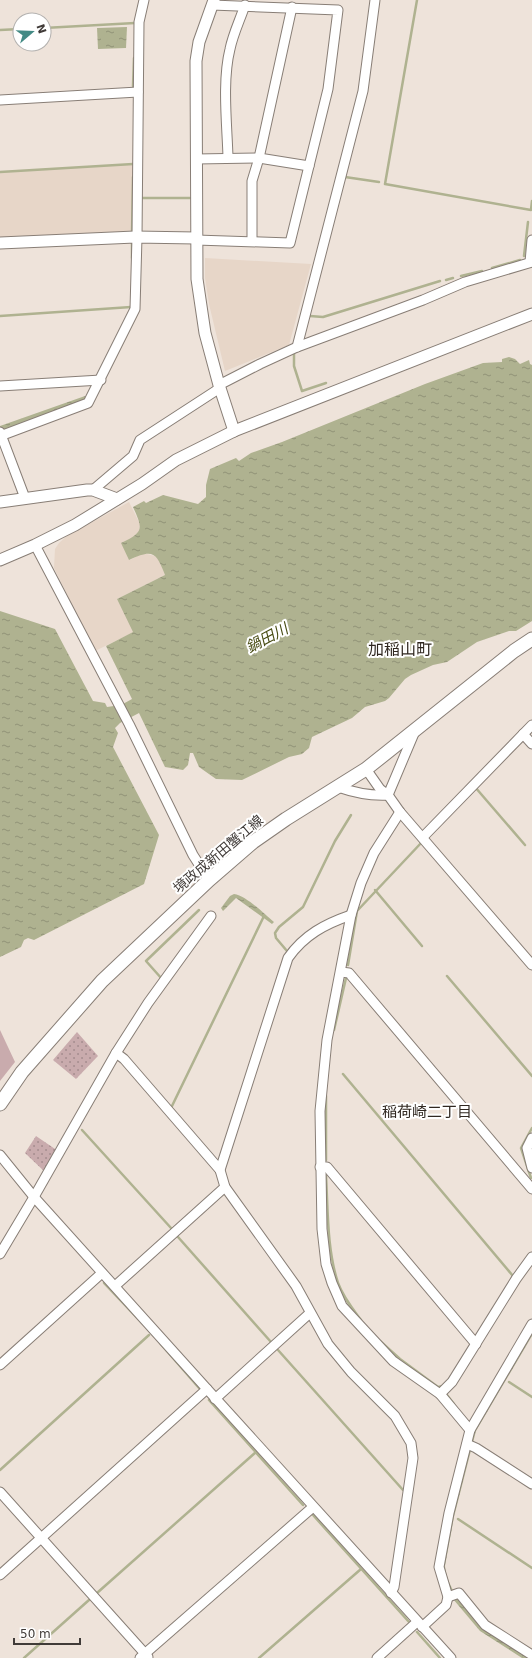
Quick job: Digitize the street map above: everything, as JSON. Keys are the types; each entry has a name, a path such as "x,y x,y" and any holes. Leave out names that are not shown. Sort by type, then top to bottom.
{"main road":[{"name":"境政成新田蟹江線","path":"0,1104 22,1072 102,981 209,880 253,842 286,818 366,769 514,651 532,639"}],"street":[{"path":"25,498 0,434 88,403 101,380 135,309 134,237 139,22 144,0"},
{"path":"297,347 363,91 375,0"},
{"path":"0,243 134,237 196,239 252,242 290,243 328,89 338,10 213,2 199,42 196,61 196,239 197,279 205,333 219,386 234,431"},
{"path":"228,157 227,64 230,49 244,5"},
{"path":"252,242 252,181 259,158 292,7"},
{"path":"0,100 138,92"},
{"path":"196,159 228,157 259,158 309,166"},
{"path":"93,490 133,456 140,440 219,386 260,364 297,347 424,300 465,282 531,262 532,240"},
{"path":"0,560 36,545 75,525 176,460 234,431 532,314"},
{"path":"0,386 101,380"},
{"path":"0,502 79,490 93,490 117,499"},
{"path":"36,545 118,702 193,855 209,880"},
{"path":"423,837 532,725"},
{"path":"388,795 415,730"},
{"path":"523,734 532,744"},
{"path":"366,769 380,789 388,795 400,812 532,965"},
{"path":"338,787 370,796 388,795"},
{"path":"400,812 374,853 361,883 351,915 327,1040 320,1104 322,1229 326,1264 342,1306 394,1361 440,1394 470,1430"},
{"path":"220,1170 288,958 297,945 317,930 328,923 351,915"},
{"path":"0,1254 116,1053 148,1003 211,916"},
{"path":"341,972 349,973 532,1189"},
{"path":"116,1053 124,1059 220,1170 226,1187 296,1286 328,1344 351,1372 395,1416 410,1443 413,1458 394,1587 390,1593"},
{"path":"532,1138 526,1148 532,1168"},
{"path":"0,1155 34,1197 102,1273 390,1593 451,1658"},
{"path":"320,1167 327,1167 476,1344"},
{"path":"114,1286 226,1187"},
{"path":"440,1394 452,1382 516,1279 532,1257"},
{"path":"0,1365 102,1273"},
{"path":"215,1399 310,1313"},
{"path":"452,1596 439,1567 449,1513 471,1446 470,1430 532,1324"},
{"path":"0,1575 207,1389"},
{"path":"471,1446 532,1484"},
{"path":"0,1492 145,1657 313,1507"},
{"path":"377,1658 446,1605 452,1596 459,1593 485,1625 532,1655"}],"shaded area":[{"path":"133,164 132,232 0,240 0,172"},
{"path":"205,258 311,264 289,345 225,371 209,304 205,278"},
{"path":"129,502 140,524 139,532 136,536 122,543 130,560 143,553 155,556 159,559 165,575 117,599 134,632 95,651 54,568 55,549 67,536"},
{"path":"0,1030 15,1062 0,1081"},
{"path":"77,1032 98,1056 76,1079 53,1060"},
{"path":"36,1136 58,1151 46,1173 25,1153"}],"water":[{"path":"127,27 126,48 98,49 97,28"},
{"name":"鍋田川","path":"509,357 515,359 520,364 529,360 530,364 532,365 532,621 516,631 509,631 477,642 447,662 433,665 411,675 405,679 385,701 365,707 352,718 312,737 309,748 302,754 289,757 242,780 216,779 199,767 193,753 190,753 188,765 183,770 165,767 139,713 120,723 115,728 118,733 113,747 159,835 144,884 34,940 28,938 24,940 21,947 0,957 0,611 55,629 93,701 105,703 107,707 121,705 132,699 106,646 133,632 117,599 165,575 156,557 149,554 143,554 129,560 121,543 138,533 140,525 133,507 144,501 146,503 163,495 198,504 206,497 206,485 210,469 236,458 239,461 251,453 282,442 425,384 483,363 502,362 502,359"},
{"path":"85,396 86,400 0,432 0,426"},
{"path":"234,894 239,895 250,902 274,922 272,924 236,898 223,911 221,908 230,896"},
{"path":"532,1329 532,1336 476,1431 454,1517 445,1566 454,1592 471,1616 495,1636 531,1658 522,1658 480,1631 453,1599 442,1570 451,1514 474,1429"}],"waterway":[{"path":"417,0 385,184 531,210 532,201"},
{"path":"52,28 135,23"},
{"path":"0,30 12,29"},
{"path":"133,86 134,58"},
{"path":"0,172 133,164"},
{"path":"132,234 133,177"},
{"path":"345,177 379,182"},
{"path":"141,198 190,198"},
{"path":"524,256 528,222"},
{"path":"132,241 132,258"},
{"path":"492,268 520,260"},
{"path":"461,276 482,271"},
{"path":"446,280 453,278"},
{"path":"310,316 323,317 440,281"},
{"path":"0,316 131,307"},
{"path":"294,353 294,366 302,391 326,383"},
{"path":"475,787 525,845"},
{"path":"287,951 276,938 275,933 279,927 303,907 335,841 351,815"},
{"path":"348,965 357,911 422,842"},
{"path":"375,890 422,946"},
{"path":"162,979 146,961 199,910"},
{"path":"172,1106 264,916"},
{"path":"447,976 532,1076"},
{"path":"334,1030 346,978"},
{"path":"343,1074 513,1276"},
{"path":"326,1096 326,1160"},
{"path":"531,1178 521,1148 532,1128"},
{"path":"82,1130 171,1228"},
{"path":"326,1176 330,1244 334,1270 342,1293 361,1320"},
{"path":"178,1237 271,1342"},
{"path":"104,1283 142,1323"},
{"path":"0,1470 149,1335"},
{"path":"380,1341 400,1359 438,1387 443,1386"},
{"path":"160,1343 199,1388"},
{"path":"278,1350 403,1490"},
{"path":"509,1382 532,1397"},
{"path":"447,1395 454,1404"},
{"path":"209,1400 303,1505"},
{"path":"97,1593 256,1452"},
{"path":"313,1515 409,1622"},
{"path":"458,1519 532,1568"},
{"path":"259,1658 361,1569"},
{"path":"24,1658 89,1600"},
{"path":"417,1632 440,1658"}],"district":[{"name":"加稲山町","path":"400,649"},
{"name":"稲荷崎二丁目","path":"427,1112"}]}
